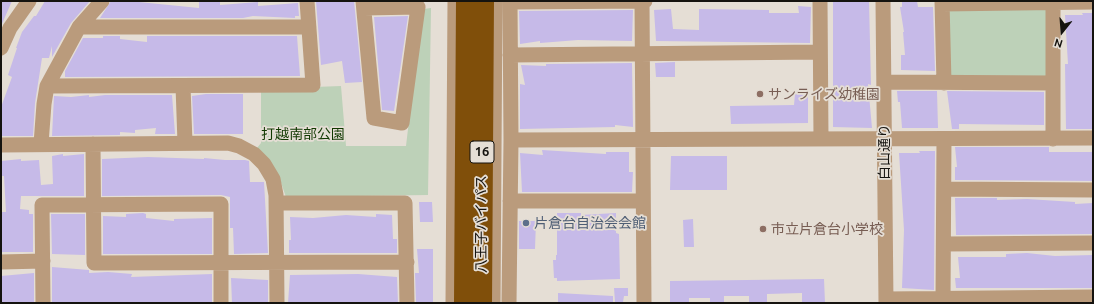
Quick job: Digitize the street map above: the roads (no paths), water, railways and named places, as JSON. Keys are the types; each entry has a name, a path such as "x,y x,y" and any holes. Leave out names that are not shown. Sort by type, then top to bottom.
{"highway":[{"name":"八王子バイパス","path":"465,303 467,1"},
{"name":"八王子バイパス","path":"481,303 483,1"}],"street":[{"path":"1,48 10,28 29,1"},
{"path":"41,144 47,86 79,27 102,1"},
{"path":"47,86 313,85 307,1"},
{"path":"453,303 455,1"},
{"path":"493,303 495,1"},
{"path":"642,1 644,303"},
{"path":"509,303 511,140 510,2 645,1"},
{"path":"820,1 821,139"},
{"name":"白山通り","path":"883,1 886,301"},
{"path":"944,83 942,2 1093,2"},
{"path":"1053,2 1053,139"},
{"path":"363,5 418,6 402,123 374,118 363,5"},
{"path":"79,27 309,27"},
{"path":"510,55 820,52"},
{"path":"884,82 1053,83"},
{"path":"183,86 185,143"},
{"path":"511,140 1093,138"},
{"path":"943,298 944,139"},
{"path":"1,145 228,143 239,146 254,154 264,164 273,179 276,203 277,303"},
{"path":"93,144 94,263 277,261 407,262"},
{"path":"944,189 1093,190"},
{"path":"510,201 643,201"},
{"path":"276,203 405,203 407,303"},
{"path":"43,303 42,205 93,204 221,204 222,303"},
{"path":"944,244 1093,243"},
{"path":"1,262 43,262"},
{"path":"494,272 509,272"},
{"path":"886,301 943,298 1093,297"}],"place":[{"name":"サンライズ幼稚園","path":"760,94"},
{"name":"片倉台自治会会館","path":"526,223"},
{"name":"市立片倉台小学校","path":"763,229"}],"park label":[{"name":"打越南部公園","path":"303,134"}]}
